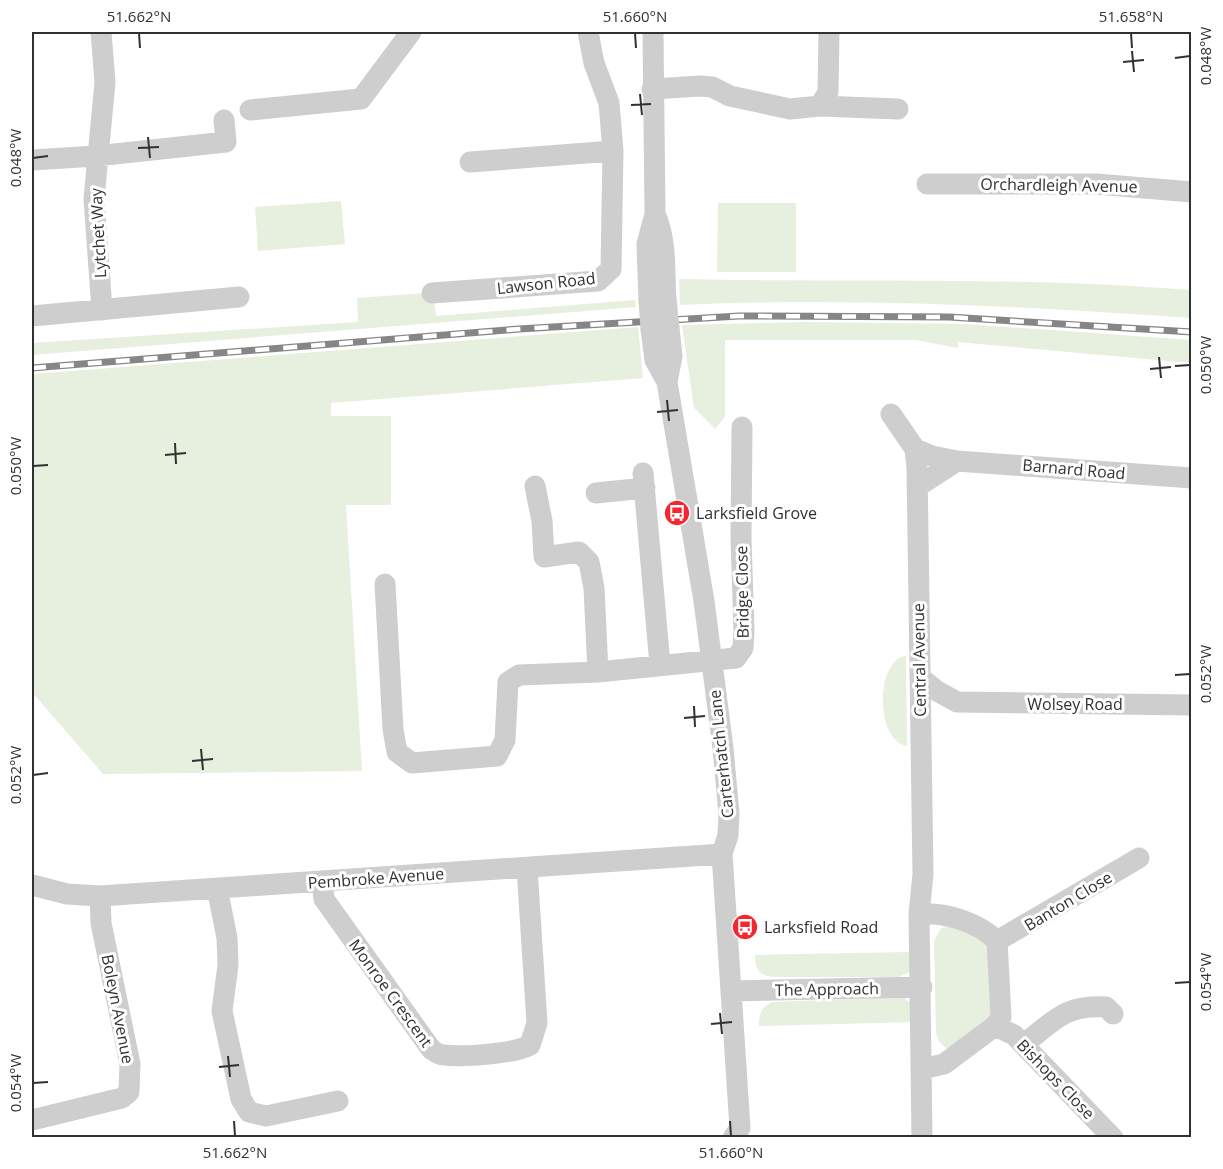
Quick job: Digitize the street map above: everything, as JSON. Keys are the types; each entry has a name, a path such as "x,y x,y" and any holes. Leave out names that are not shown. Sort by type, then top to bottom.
{"street":[{"name":"Lytchet Way","path":"101,32 105,82 96,156 94,199 102,310"},
{"path":"250,110 366,105 411,32"},
{"name":"Lawson Road","path":"432,293 598,280 611,269 613,151 609,103 594,63 588,32"},
{"name":"Carterhatch Lane","path":"653,32 655,214 646,244 658,300 660,328 655,360 667,382 711,661 729,814 728,835 722,854 740,1134"},
{"path":"820,106 828,92 829,32"},
{"path":"652,89 712,87 730,96 790,109 820,106 898,109"},
{"path":"32,160 96,156 226,142 224,120"},
{"path":"470,162 613,151"},
{"name":"Orchardleigh Avenue","path":"927,184 1096,184 1191,192"},
{"path":"32,316 239,297"},
{"path":"891,414 915,449"},
{"name":"Bridge Close","path":"711,661 736,658 743,648 742,427"},
{"name":"Barnard Road","path":"915,449 932,456 957,461 1191,478"},
{"name":"Central Avenue","path":"915,449 923,874 919,914 922,987 922,1137"},
{"path":"917,487 957,461"},
{"path":"596,493 644,480 660,665"},
{"path":"535,486 542,521 537,562 579,552 589,562 594,588 598,672"},
{"path":"385,584 395,740 397,752 412,763 497,756 505,740 508,682 519,675 598,672 711,661"},
{"path":"920,676 937,691 957,702"},
{"path":"921,730 946,708 957,702"},
{"name":"Wolsey Road","path":"957,702 1191,705"},
{"name":"Pembroke Avenue","path":"32,885 67,894 100,896 722,854"},
{"name":"Banton Close","path":"996,941 1139,858"},
{"name":"Monroe Crescent","path":"322,881 324,899 431,1049 442,1056 522,1049 530,1045 535,1036 537,1023 527,868"},
{"path":"217,888 227,938 228,965 222,1011 241,1100 249,1112 266,1116 338,1101"},
{"name":"Boleyn Avenue","path":"32,1120 122,1098 129,1092 130,1064 101,923 100,896"},
{"path":"919,914 948,915 996,941 1001,1017 995,1026 944,1064 922,1069"},
{"name":"The Approach","path":"732,991 922,987"},
{"path":"1024,1044 1058,1016 1077,1007 1106,1007 1113,1014"},
{"name":"Bishops Close","path":"995,1026 1014,1035 1024,1044 1113,1137"}],"green space":[{"path":"341,201 345,244 258,251 255,207"},
{"path":"718,203 796,203 796,272 717,272"},
{"path":"679,279 999,281 1191,290 1191,318 872,302 680,305"},
{"path":"426,293 434,298 436,316 635,300 636,307 32,355 32,343 358,322 357,298"},
{"path":"802,322 965,324 1191,340 1191,363 958,342 958,348 916,340 725,340 725,417 715,429 694,408 682,325"},
{"path":"638,327 643,378 331,403 331,416 391,416 391,505 346,505 362,771 103,774 32,692 32,374"},
{"path":"906,656 907,746 896,741 889,730 884,716 883,700 884,684 889,670 896,660"},
{"path":"953,925 980,938 990,947 994,1018 949,1050 939,1042 936,1033 934,941 941,928"},
{"path":"910,952 910,972 899,977 773,977 759,971 755,955"},
{"path":"903,997 911,1003 913,1022 759,1026 762,1011 773,1002"}],"railway":[{"path":"32,368 519,329 739,316 949,317 1192,332"}],"place":[{"name":"Larksfield Grove","path":"677,513"},
{"name":"Larksfield Road","path":"745,927"}]}
